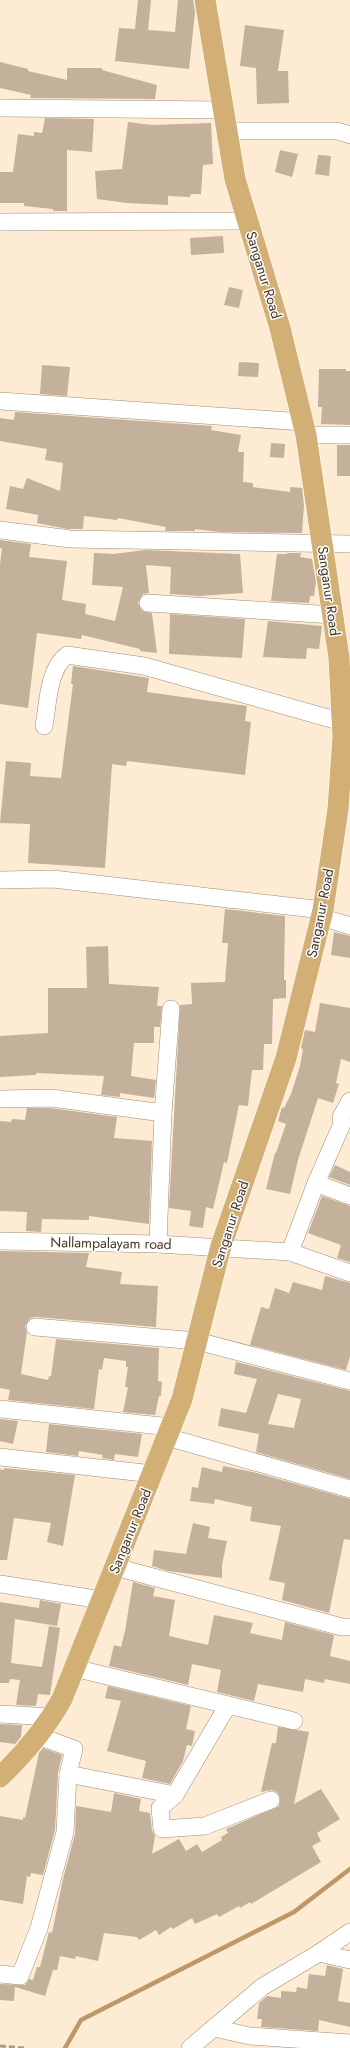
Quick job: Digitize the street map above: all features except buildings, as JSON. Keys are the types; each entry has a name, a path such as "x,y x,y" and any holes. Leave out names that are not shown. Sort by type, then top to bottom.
{"main road":[{"name":"Sanganur Road","path":"0,1777 21,1756 36,1735 52,1717 102,1600 182,1399 221,1246 286,1058 322,914 346,757 342,722 345,658 333,615 304,429 280,328 235,179 205,0"}],"street":[{"path":"0,108 223,110"},
{"path":"226,131 337,131 350,135"},
{"path":"0,222 248,221"},
{"path":"0,401 304,429 350,435"},
{"path":"0,530 70,540 322,545 350,544"},
{"path":"148,603 333,615"},
{"path":"44,726 54,673 60,661 67,656 144,666 342,722"},
{"path":"0,880 53,879 322,914 350,926"},
{"path":"158,1244 163,1113 172,1009"},
{"path":"0,1099 51,1098 163,1113"},
{"path":"290,1252 316,1183 346,1126 341,1117 350,1100"},
{"path":"316,1183 350,1196"},
{"name":"Nallampalayam road","path":"0,1241 221,1246 290,1252 350,1273"},
{"path":"35,1328 197,1341 350,1382"},
{"path":"0,1409 169,1432 350,1489"},
{"path":"0,1456 153,1474"},
{"path":"115,1567 342,1627 350,1627"},
{"path":"0,1584 102,1600"},
{"path":"74,1668 294,1721"},
{"path":"228,1705 174,1795 160,1808 162,1829 205,1826 271,1800"},
{"path":"0,1714 52,1717"},
{"path":"0,1974 20,1976 39,1928 65,1832 68,1774 74,1749 36,1735"},
{"path":"68,1774 174,1795"},
{"path":"190,2048 262,1987 319,1953 350,1932"},
{"path":"319,1953 350,1960"},
{"path":"214,2028 250,2036 350,2043"}],"waterway":[{"path":"65,2048 81,2020 294,1912 350,1869"}],"railway":[{"path":"0,2046 24,2048"}]}
